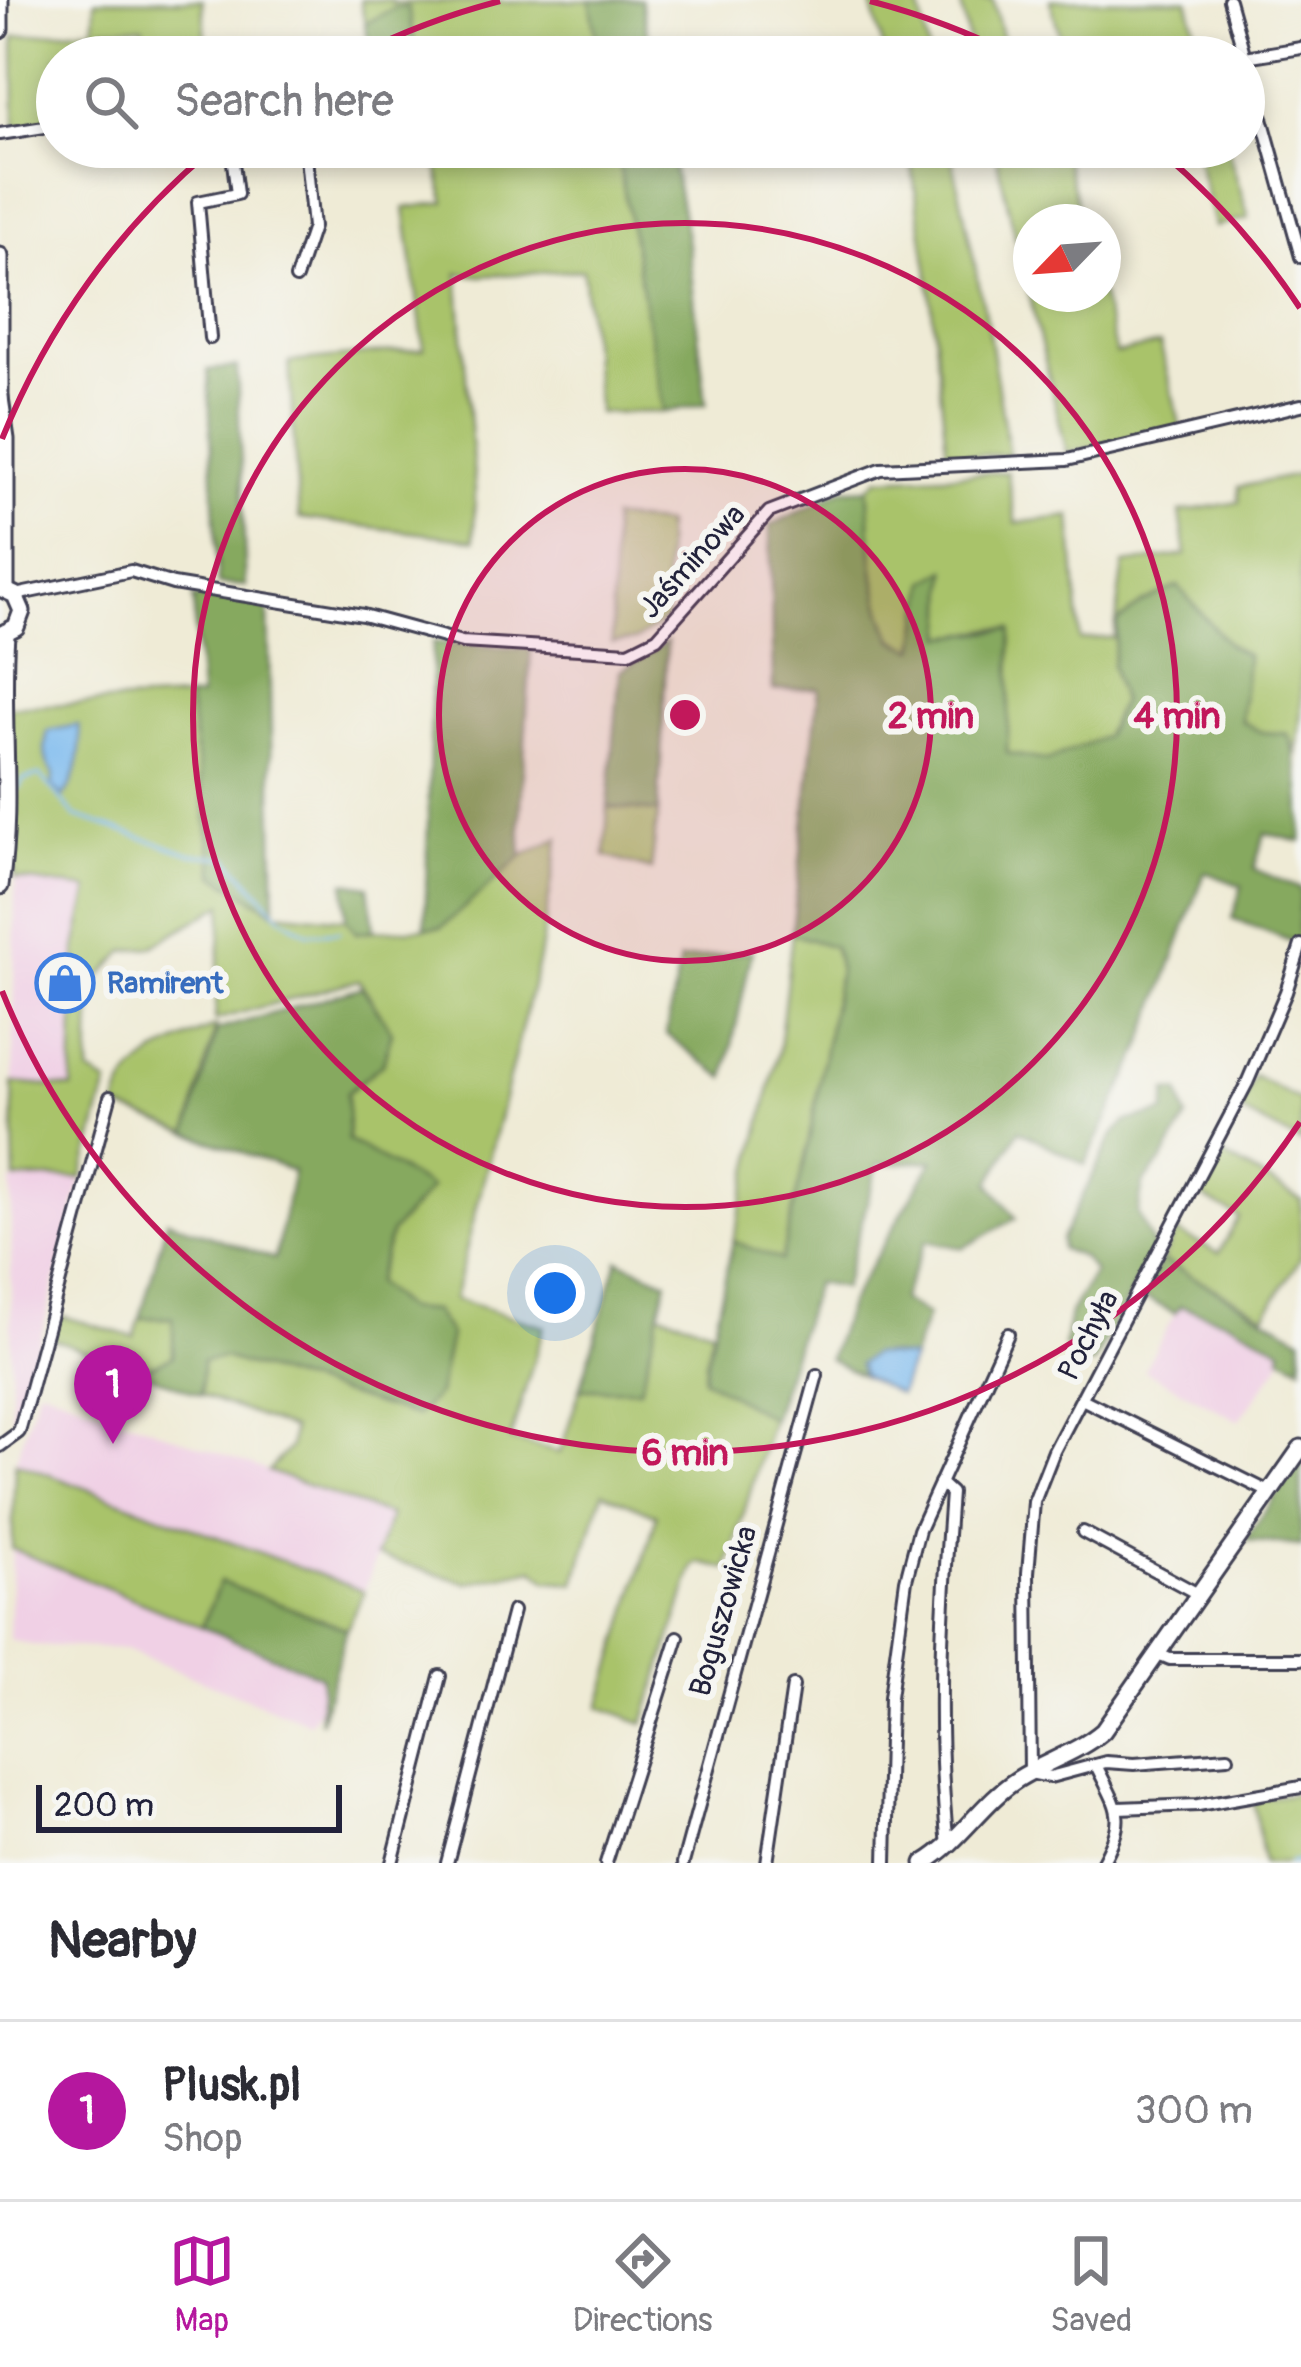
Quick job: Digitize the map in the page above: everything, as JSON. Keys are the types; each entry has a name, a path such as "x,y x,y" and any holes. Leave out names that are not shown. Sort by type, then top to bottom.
{"main road":[{"path":"0,0 0,30"},
{"path":"0,256 0,399 16,627 3,634 6,849 0,886"},
{"path":"924,1863 949,1847 994,1798 1103,1731 1301,1448"}],"street":[{"path":"1229,0 1239,36"},
{"path":"1265,54 1301,47"},
{"path":"0,134 36,128"},
{"path":"1265,129 1301,257"},
{"path":"210,338 198,202 237,194 234,168"},
{"path":"296,278 313,227 307,168"},
{"name":"Jaśminowa","path":"11,596 131,571 173,584 363,616 463,642 629,652 657,638 770,512 881,469 1067,460 1301,405"},
{"name":"Pochyła","path":"1030,1773 1027,1644 1034,1502 1054,1451 1237,1104 1286,992 1301,945"},
{"path":"0,1447 19,1432 110,1097"},
{"path":"886,1863 890,1697 919,1530 1008,1334"},
{"name":"Boguszowicka","path":"683,1863 817,1376"},
{"path":"1082,1399 1270,1493"},
{"path":"940,1483 951,1493 939,1651 941,1777 949,1847"},
{"path":"1084,1532 1198,1594"},
{"path":"447,1863 513,1611"},
{"name":"Boguszowicka","path":"606,1863 678,1637"},
{"path":"1158,1654 1170,1659 1301,1659"},
{"path":"392,1863 440,1676"},
{"path":"766,1863 793,1686"},
{"path":"1030,1773 1050,1777 1096,1765 1228,1757"},
{"path":"1096,1765 1118,1808 1118,1830 1102,1863"},
{"path":"1118,1808 1198,1805 1301,1787"}],"shaded area":[{"path":"15,879 89,889 76,948 72,1089 13,1083"},
{"path":"82,1178 17,1419 11,1416 11,1181"},
{"path":"1179,1306 1228,1321 1283,1349 1280,1364 1239,1421 1144,1370"},
{"path":"39,1387 391,1516 364,1591 15,1462"},
{"path":"12,1549 321,1676 320,1706 310,1723 123,1649 32,1645 9,1639"}],"green space":[{"path":"95,0 202,0 206,36 144,36 143,27 102,28 103,36 36,36 36,126 15,130 14,36 94,28"},
{"path":"360,0 640,0 647,36 368,36"},
{"path":"590,0 641,0 648,36 596,36"},
{"path":"870,0 918,0 926,36 880,36"},
{"path":"960,0 993,0 1002,36 968,36"},
{"path":"1050,0 1188,0 1197,36 1060,36"},
{"path":"408,7 413,36 368,36 365,24 394,8"},
{"path":"438,168 673,168 687,238 706,404 664,412 598,413 583,270 458,273 475,490 474,540 299,518 289,362 424,349 405,208 445,202"},
{"path":"620,168 673,168 687,238 706,404 664,412"},
{"path":"912,168 954,168 1009,455 947,455"},
{"path":"999,168 1068,168 1077,204 1013,204 1013,227"},
{"path":"1200,168 1234,168 1249,218 1215,227"},
{"path":"1033,312 1106,312 1116,354 1160,344 1181,428 1067,453"},
{"path":"237,367 246,586 218,584 208,370"},
{"path":"1007,472 1016,523 1071,516 1080,640 1114,637 1124,564 1186,555 1180,512 1239,502 1239,487 1301,474 1297,752 1287,734 1261,732 1241,721 1247,656 1228,644 1177,586 1118,623 1112,666 1121,702 1105,737 1047,761 1007,754 1011,629 945,637 947,572 927,581 916,649 898,642 889,631 877,593 868,488 879,478"},
{"path":"868,488 876,585 894,640 916,649 927,581 947,570 945,636 1012,629 1007,753 1047,761 1105,736 1121,702 1112,666 1118,622 1142,603 1178,586 1228,644 1247,656 1241,721 1261,732 1288,734 1298,773 1301,814 1301,842 1265,833 1254,869 1301,889 1298,944 1232,918 1242,886 1205,872 1140,1051 1085,1165 1019,1130 990,1183 1016,1218 963,1248 926,1241 901,1300 927,1315 912,1358 882,1354 859,1364 863,1376 829,1359 849,1302 933,1161 878,1164 843,1288 815,1283 772,1419 703,1378 733,1241 781,1260 808,1146 839,970 834,947 792,934 819,688 773,690 770,526 844,489"},
{"path":"612,518 665,524 666,619 636,640 612,643"},
{"path":"226,597 268,608 275,912 215,875 188,698 200,697 193,598"},
{"path":"433,642 531,649 522,856 442,927 425,928"},
{"path":"667,642 658,812 608,807 620,671"},
{"path":"188,698 215,875 275,912 346,919 356,932 425,928 448,921 522,856 559,838 539,958 454,1299 544,1326 510,1440 560,1453 580,1389 640,1388 658,1312 712,1329 703,1378 772,1419 727,1569 694,1566 644,1723 600,1707 657,1515 603,1492 575,1583 547,1581 534,1569 468,1583 376,1556 390,1516 268,1471 290,1447 292,1429 201,1395 202,1361 224,1358 416,1415 405,1309 375,1283 391,1232 431,1188 348,1140 347,1093 383,1063 392,1032 359,980 215,1020 223,904 151,947 125,951 92,986 89,1073 108,1084 82,1178 15,1179 13,1083 72,1088 76,948 89,889 15,879 8,707"},
{"path":"608,807 658,812 651,870 605,856"},
{"path":"345,882 369,886 374,930 356,933 346,919"},
{"path":"792,934 834,947 839,970 808,1146 781,1261 733,1241 779,1050"},
{"path":"752,951 725,1078 666,1034 680,960"},
{"path":"362,987 392,1032 383,1063 347,1093 348,1140 431,1188 391,1232 375,1283 405,1309 434,1311 450,1335 438,1394 416,1416 224,1358 202,1361 201,1395 139,1371 173,1356 173,1318 140,1318 167,1220 275,1259 293,1171 188,1133 217,1030"},
{"path":"216,1026 188,1133 116,1107 121,1091 141,1065"},
{"path":"1254,1076 1301,1101 1301,1143 1240,1111"},
{"path":"1167,1091 1179,1092 1187,1118 1143,1184 1138,1213 1154,1249 1093,1364 1079,1361 1064,1346 1070,1313 1094,1272 1082,1257 1061,1249 1061,1239 1112,1137 1125,1122 1165,1112"},
{"path":"1218,1152 1301,1200 1301,1257 1265,1315 1162,1260 1176,1232 1219,1253 1239,1217 1196,1194"},
{"path":"618,1260 667,1281 640,1389 580,1389"},
{"path":"1162,1260 1301,1337 1301,1366 1281,1356 1282,1348 1228,1321 1180,1306 1175,1313 1140,1296"},
{"path":"58,1315 134,1337 140,1318 174,1318 173,1357 139,1371 51,1338"},
{"path":"1301,1460 1301,1546 1245,1540"},
{"path":"15,1462 364,1591 347,1629 220,1582 202,1627 12,1549"},
{"path":"220,1582 347,1629 320,1722 321,1676 202,1627"},
{"path":"1301,1793 1301,1863 1263,1863 1253,1799"}],"water":[{"path":"78,725 78,763 63,797 52,786 54,774 45,748 48,731"},
{"path":"872,1354 912,1358 899,1394 863,1376 859,1364"}],"waterway":[{"path":"19,788 23,780 40,775 75,816 191,854 228,858 282,918 308,933 339,932"},
{"path":"1298,1794 1301,1800"},
{"path":"1289,1863 1301,1861"}],"place":[{"name":"Ramirent","path":"65,983"},
{"name":"Plusk.pl","path":"113,1444"}]}
